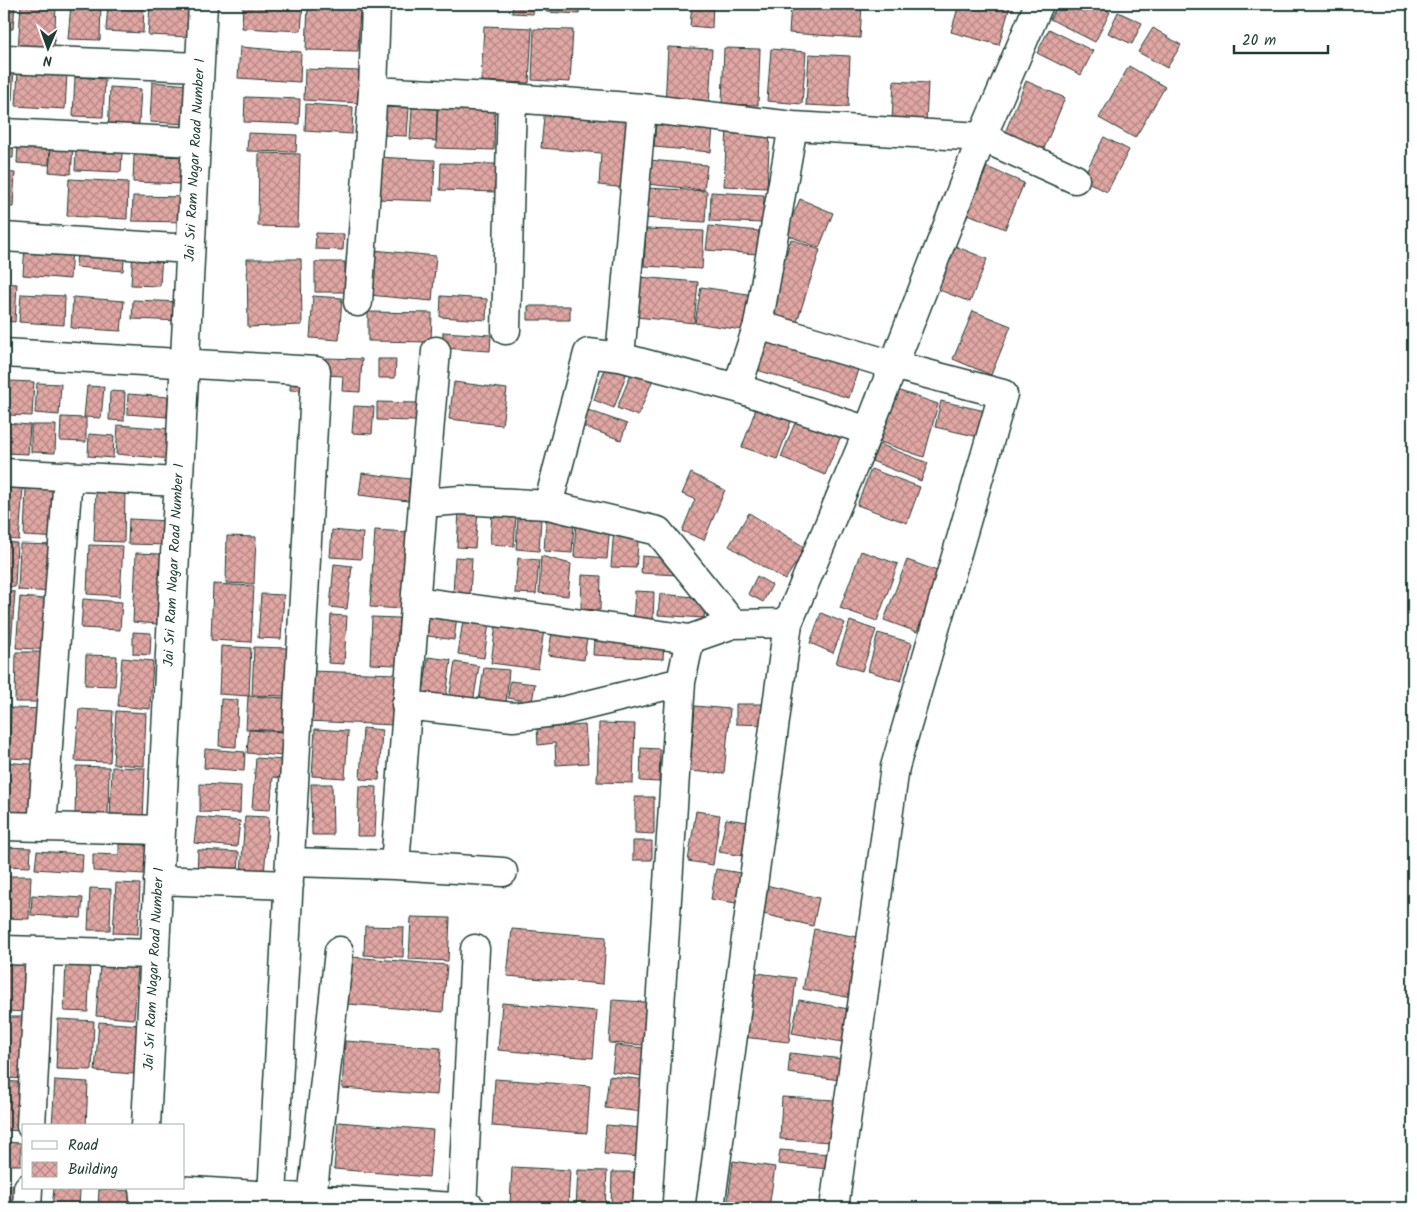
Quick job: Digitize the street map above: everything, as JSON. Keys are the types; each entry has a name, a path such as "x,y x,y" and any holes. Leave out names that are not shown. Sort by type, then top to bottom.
{"street":[{"name":"Jai Sri Ram Nagar Road Number 1","path":"146,1124 203,4"},
{"path":"358,302 373,91 376,4"},
{"path":"710,1208 788,623 868,431 982,137 1039,4"},
{"path":"4,59 199,67"},
{"path":"373,91 512,98 642,108 793,126 982,137 1074,179"},
{"path":"506,330 512,98"},
{"path":"620,357 642,108"},
{"path":"737,388 758,325 793,126"},
{"path":"4,133 196,142"},
{"path":"4,237 190,249"},
{"path":"758,325 893,365 1003,394 895,767 834,1208"},
{"path":"395,865 406,705 436,351"},
{"path":"4,353 316,371 289,873 293,1200"},
{"path":"548,505 588,353 620,357 737,388 868,431"},
{"path":"4,473 178,482"},
{"path":"42,827 68,476"},
{"path":"423,503 461,500 548,505 658,530 733,624"},
{"path":"416,601 690,639 733,624 788,623"},
{"path":"647,1208 681,682 690,639"},
{"path":"406,705 513,717 563,711 681,682"},
{"path":"4,826 161,830"},
{"path":"158,880 395,865 503,872"},
{"path":"462,1208 475,949"},
{"path":"4,950 155,954"},
{"path":"31,1124 40,951"},
{"path":"293,1200 339,951"},
{"path":"27,1208 28,1190"},
{"path":"143,1190 145,1208"},
{"path":"168,1190 293,1200 412,1207 471,1208"}],"building":[{"path":"4,4 15,4 13,29 4,29"},
{"path":"21,4 56,5 54,52 18,50"},
{"path":"71,4 101,4 100,40 68,39"},
{"path":"108,4 144,4 143,33 106,31"},
{"path":"150,4 192,4 190,37 148,35"},
{"path":"243,4 303,4 301,31 242,28"},
{"path":"308,4 360,5 358,51 306,50"},
{"path":"513,4 534,4 533,14 512,13"},
{"path":"546,4 580,4 579,14 546,12"},
{"path":"692,4 713,4 712,28 690,26"},
{"path":"791,4 862,4 860,38 789,33"},
{"path":"959,4 1002,4 1010,6 999,45 951,32"},
{"path":"1058,4 1095,4 1110,12 1095,42 1050,19"},
{"path":"1118,12 1142,23 1132,44 1108,33"},
{"path":"484,26 532,28 529,83 481,81"},
{"path":"1153,28 1181,45 1167,68 1138,52"},
{"path":"534,29 573,30 570,82 532,80"},
{"path":"1049,29 1093,51 1081,75 1037,53"},
{"path":"240,47 301,52 300,82 238,78"},
{"path":"668,47 712,49 709,107 665,105"},
{"path":"724,48 760,49 758,105 722,104"},
{"path":"771,49 806,52 802,104 767,101"},
{"path":"809,54 850,56 848,107 806,105"},
{"path":"1129,66 1165,87 1135,138 1099,118"},
{"path":"4,67 14,68 12,101 4,101"},
{"path":"305,69 359,71 358,103 304,100"},
{"path":"18,71 67,73 65,109 16,106"},
{"path":"75,77 105,79 103,117 73,116"},
{"path":"894,81 928,83 926,122 892,121"},
{"path":"1026,81 1065,98 1043,151 1004,135"},
{"path":"152,82 190,85 188,124 150,122"},
{"path":"110,87 141,89 138,138 108,136"},
{"path":"245,97 300,99 299,124 244,122"},
{"path":"306,104 353,107 352,134 305,131"},
{"path":"438,104 495,106 494,150 436,148"},
{"path":"381,107 409,108 407,136 380,135"},
{"path":"545,107 631,115 625,188 599,185 601,153 541,148"},
{"path":"412,108 437,109 436,141 410,139"},
{"path":"656,121 713,126 711,152 654,147"},
{"path":"727,127 770,129 767,188 724,186"},
{"path":"248,133 297,135 296,152 247,151"},
{"path":"4,136 14,137 13,158 4,157"},
{"path":"1104,137 1129,150 1107,192 1082,179"},
{"path":"18,143 50,145 49,165 17,163"},
{"path":"51,145 73,147 71,174 49,172"},
{"path":"76,151 122,153 121,172 75,170"},
{"path":"259,153 300,154 298,227 258,226"},
{"path":"134,155 185,157 184,184 133,182"},
{"path":"376,157 435,160 433,201 374,199"},
{"path":"649,160 707,165 704,190 647,184"},
{"path":"441,163 496,164 495,192 440,190"},
{"path":"987,167 1024,183 1005,229 968,214"},
{"path":"4,172 15,173 13,207 4,206"},
{"path":"69,179 128,182 127,219 67,216"},
{"path":"646,188 707,191 705,222 643,218"},
{"path":"711,192 764,195 763,223 710,221"},
{"path":"133,196 188,197 188,222 132,221"},
{"path":"800,199 833,213 819,248 785,234"},
{"path":"709,226 759,231 757,254 706,250"},
{"path":"646,229 704,231 702,269 644,266"},
{"path":"316,233 344,234 343,250 315,249"},
{"path":"791,239 820,250 795,328 766,318"},
{"path":"25,245 72,248 70,279 23,275"},
{"path":"955,246 987,259 970,302 937,289"},
{"path":"77,249 125,253 123,271 76,267"},
{"path":"373,250 436,256 432,301 369,295"},
{"path":"133,251 162,253 160,286 131,285"},
{"path":"247,259 301,259 302,325 248,327"},
{"path":"315,262 345,262 345,292 315,292"},
{"path":"639,277 698,282 694,323 636,317"},
{"path":"4,283 17,284 15,322 4,321"},
{"path":"701,287 754,295 749,331 695,323"},
{"path":"21,294 65,296 64,325 19,322"},
{"path":"313,296 342,298 339,340 310,338"},
{"path":"441,296 487,299 486,320 440,317"},
{"path":"73,297 124,301 121,331 71,328"},
{"path":"133,300 182,302 181,321 132,319"},
{"path":"528,306 570,306 570,320 528,320"},
{"path":"973,311 1011,326 991,375 953,359"},
{"path":"368,312 432,313 431,342 368,341"},
{"path":"443,332 491,335 490,351 442,348"},
{"path":"767,335 860,363 849,398 757,370"},
{"path":"325,358 362,359 360,392 342,391 343,376 325,375"},
{"path":"378,359 396,359 395,378 378,378"},
{"path":"607,362 628,369 614,408 594,400"},
{"path":"633,369 654,377 638,416 617,408"},
{"path":"291,371 311,391 290,390"},
{"path":"10,381 34,382 32,416 8,415"},
{"path":"454,382 507,389 502,425 449,419"},
{"path":"37,383 61,384 59,415 35,413"},
{"path":"87,386 104,387 101,418 84,417"},
{"path":"897,390 938,404 924,457 880,442"},
{"path":"110,391 125,392 124,421 109,420"},
{"path":"128,394 168,397 167,417 127,414"},
{"path":"941,401 985,411 979,437 935,427"},
{"path":"377,402 417,403 416,421 377,420"},
{"path":"758,403 793,416 777,459 742,447"},
{"path":"354,406 374,407 372,434 352,433"},
{"path":"585,409 627,424 621,440 579,425"},
{"path":"799,413 843,431 825,475 781,457"},
{"path":"61,417 86,418 86,442 60,441"},
{"path":"5,423 30,425 28,454 4,453"},
{"path":"31,425 56,425 55,453 31,452"},
{"path":"118,425 173,429 171,459 116,454"},
{"path":"89,434 114,436 113,458 88,456"},
{"path":"879,444 928,463 921,481 872,461"},
{"path":"871,469 920,487 907,523 857,505"},
{"path":"362,473 410,479 408,501 359,495"},
{"path":"691,473 725,490 704,540 682,531 695,499 682,494"},
{"path":"4,486 23,487 19,540 4,539"},
{"path":"26,488 62,490 60,538 24,536"},
{"path":"96,491 125,492 124,542 94,541"},
{"path":"459,510 478,511 475,548 457,547"},
{"path":"492,513 516,514 514,546 490,544"},
{"path":"749,513 806,548 785,580 729,546"},
{"path":"518,517 541,519 539,551 516,549"},
{"path":"129,519 169,521 168,545 128,544"},
{"path":"546,520 574,522 572,553 544,551"},
{"path":"576,521 610,524 607,559 574,557"},
{"path":"614,528 639,530 636,568 611,567"},
{"path":"332,530 363,533 361,559 330,557"},
{"path":"375,530 409,532 404,609 370,607"},
{"path":"227,536 256,537 254,584 226,583"},
{"path":"4,542 17,543 15,587 4,586"},
{"path":"20,544 56,545 54,592 18,590"},
{"path":"89,545 123,546 120,596 87,594"},
{"path":"861,551 898,564 877,621 840,608"},
{"path":"136,553 161,554 157,624 133,622"},
{"path":"541,556 571,564 568,596 539,593"},
{"path":"642,556 679,559 678,575 641,573"},
{"path":"455,557 472,558 470,596 453,595"},
{"path":"518,558 539,560 536,594 515,593"},
{"path":"907,560 940,572 917,632 884,620"},
{"path":"334,564 352,566 347,609 330,607"},
{"path":"582,575 601,576 600,610 581,609"},
{"path":"757,576 772,585 763,602 748,594"},
{"path":"213,584 254,586 251,642 211,640"},
{"path":"4,591 15,592 11,645 4,644"},
{"path":"635,591 654,592 653,623 633,622"},
{"path":"261,594 284,595 281,639 258,638"},
{"path":"660,594 706,598 704,618 658,615"},
{"path":"20,597 57,600 53,650 16,648"},
{"path":"83,599 122,602 120,630 81,628"},
{"path":"425,612 457,616 454,640 422,635"},
{"path":"821,613 845,623 833,653 810,643"},
{"path":"331,615 347,616 344,664 328,663"},
{"path":"372,617 399,618 396,665 370,664"},
{"path":"463,620 489,623 484,658 458,654"},
{"path":"850,621 876,630 862,671 836,663"},
{"path":"496,624 544,630 538,669 491,663"},
{"path":"133,632 151,633 150,655 133,654"},
{"path":"552,633 587,637 584,660 548,655"},
{"path":"878,633 912,643 901,681 868,671"},
{"path":"594,638 664,642 663,659 593,655"},
{"path":"221,646 251,648 249,696 219,694"},
{"path":"254,647 288,648 286,696 252,695"},
{"path":"4,650 9,650 7,702 4,701"},
{"path":"16,652 49,652 48,702 15,702"},
{"path":"86,655 117,656 115,686 85,685"},
{"path":"428,657 451,660 446,697 423,694"},
{"path":"122,658 153,661 150,709 118,706"},
{"path":"455,662 479,666 473,703 449,699"},
{"path":"484,668 509,670 506,703 479,700"},
{"path":"310,671 396,674 394,725 307,721"},
{"path":"510,681 535,684 532,702 508,698"},
{"path":"248,696 287,698 285,731 246,729"},
{"path":"221,699 238,700 236,747 219,746"},
{"path":"736,704 769,704 768,725 736,724"},
{"path":"695,706 730,709 724,774 690,771"},
{"path":"11,708 47,709 46,760 9,758"},
{"path":"79,709 113,711 110,762 75,761"},
{"path":"116,711 146,713 144,766 113,764"},
{"path":"599,723 635,724 633,783 597,782"},
{"path":"585,725 588,763 556,765 555,743 538,745 537,728"},
{"path":"363,728 382,730 379,780 360,779"},
{"path":"315,729 348,731 345,778 312,776"},
{"path":"249,730 286,732 284,756 247,753"},
{"path":"641,748 660,749 659,782 640,781"},
{"path":"205,749 245,752 244,771 204,768"},
{"path":"256,758 284,760 282,778 273,777 270,810 252,809"},
{"path":"4,762 41,765 38,815 4,813"},
{"path":"76,766 109,767 108,819 75,818"},
{"path":"112,767 145,768 143,821 110,820"},
{"path":"200,784 241,786 240,813 200,812"},
{"path":"311,784 332,784 333,835 312,835"},
{"path":"359,786 377,787 375,836 357,836"},
{"path":"635,797 654,797 654,834 635,833"},
{"path":"696,811 720,815 713,865 688,861"},
{"path":"245,816 269,817 264,874 241,873"},
{"path":"197,817 240,821 237,847 194,843"},
{"path":"726,819 749,822 743,856 719,852"},
{"path":"633,841 652,841 652,860 633,860"},
{"path":"119,844 146,845 145,874 93,871 93,854 119,855"},
{"path":"4,847 31,848 30,867 4,866"},
{"path":"198,850 239,852 238,880 197,878"},
{"path":"37,851 83,854 82,872 35,869"},
{"path":"716,869 741,873 736,903 711,899"},
{"path":"5,876 31,876 29,919 4,918"},
{"path":"116,883 140,884 138,934 113,933"},
{"path":"762,884 819,898 813,926 755,912"},
{"path":"90,888 111,889 110,930 88,930"},
{"path":"32,895 83,898 81,918 31,915"},
{"path":"411,917 450,918 448,961 409,959"},
{"path":"365,926 404,927 403,957 364,955"},
{"path":"512,929 606,937 603,984 507,976"},
{"path":"814,929 863,938 852,998 803,989"},
{"path":"352,957 447,965 443,1012 348,1004"},
{"path":"4,960 31,961 28,1012 4,1011"},
{"path":"66,961 90,962 88,1012 64,1011"},
{"path":"100,965 138,967 134,1019 96,1016"},
{"path":"749,972 796,978 789,1042 742,1037"},
{"path":"612,1000 646,1002 643,1045 609,1043"},
{"path":"799,1000 854,1010 848,1043 792,1033"},
{"path":"502,1003 597,1011 593,1058 498,1050"},
{"path":"4,1017 31,1017 29,1079 4,1078"},
{"path":"58,1019 94,1021 92,1070 56,1069"},
{"path":"99,1022 139,1025 134,1074 95,1071"},
{"path":"345,1041 441,1048 437,1095 342,1088"},
{"path":"615,1045 645,1048 643,1076 612,1072"},
{"path":"790,1053 843,1059 840,1080 788,1073"},
{"path":"609,1076 648,1080 644,1112 605,1108"},
{"path":"495,1079 590,1086 587,1133 492,1126"},
{"path":"55,1080 88,1082 86,1124 52,1124"},
{"path":"4,1081 30,1083 25,1124 22,1124 22,1131 4,1130"},
{"path":"782,1097 835,1100 833,1142 780,1139"},
{"path":"338,1122 433,1130 429,1177 334,1169"},
{"path":"606,1125 643,1128 641,1157 604,1154"},
{"path":"4,1142 21,1143 21,1165 4,1165"},
{"path":"780,1150 829,1154 828,1169 778,1164"},
{"path":"733,1161 775,1167 769,1208 727,1208"},
{"path":"512,1167 570,1170 568,1206 510,1204"},
{"path":"578,1170 607,1171 605,1208 576,1208"},
{"path":"612,1172 634,1172 633,1208 611,1208"},
{"path":"4,1184 21,1186 20,1208 4,1208"},
{"path":"54,1190 80,1190 79,1208 52,1208"},
{"path":"99,1190 131,1191 130,1208 98,1208"},
{"path":"182,1198 277,1208 181,1208"}]}
